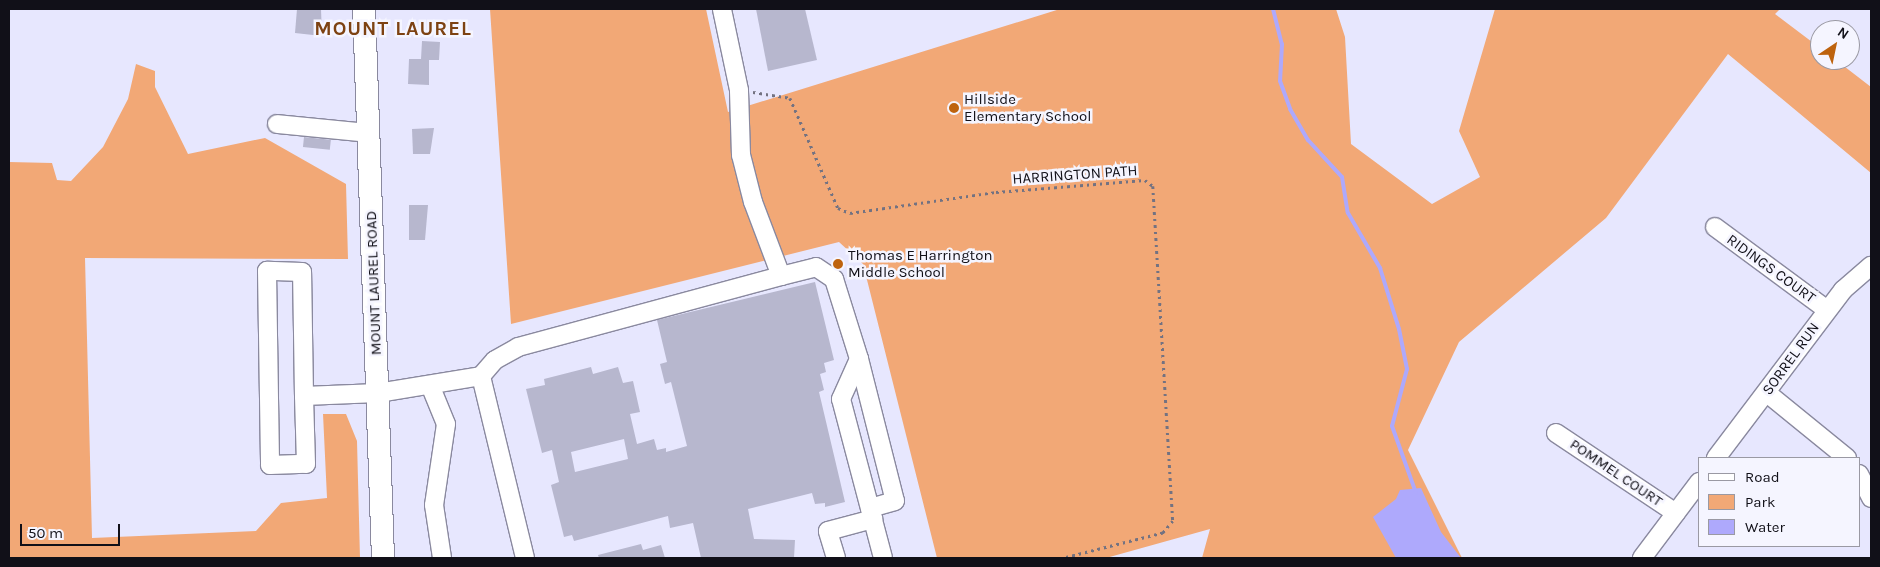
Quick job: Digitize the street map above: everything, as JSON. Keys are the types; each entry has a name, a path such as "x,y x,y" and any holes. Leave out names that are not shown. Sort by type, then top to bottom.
{"main road":[{"name":"MOUNT LAUREL ROAD","path":"364,9 383,558"}],"street":[{"path":"722,9 739,90 741,156 752,202 781,276"},
{"path":"277,124 369,133"},
{"name":"RIDINGS COURT","path":"1715,228 1827,310"},
{"name":"SORREL RUN","path":"1717,457 1767,393 1827,310 1871,266"},
{"path":"304,396 378,393 481,376 495,360 518,347 816,267 827,271 834,279 859,359 895,501 871,514 828,531 836,558"},
{"path":"267,271 302,272 304,396 306,464 270,465 267,271"},
{"path":"859,359 841,399 883,558"},
{"path":"481,376 524,558"},
{"path":"430,384 446,424 434,505 442,558"},
{"path":"1767,393 1846,457"},
{"name":"POMMEL COURT","path":"1556,433 1676,513"},
{"path":"1860,476 1871,498"},
{"path":"1642,558 1698,483"}],"path":[{"name":"HARRINGTON PATH","path":"739,90 790,98 838,208 850,214 996,192 1145,180 1153,186 1173,521 1163,533 1064,558"}],"green space":[{"path":"490,9 706,9 728,112 1060,9 1336,9 1345,37 1351,144 1432,204 1480,177 1459,131 1495,9 1780,9 1775,14 1810,40 1810,70 1849,70 1871,87 1871,173 1728,54 1606,218 1459,342 1408,450 1462,558 1202,558 1210,529 1106,558 937,558 863,264 839,242 511,324"},
{"path":"136,64 155,71 155,87 188,154 265,138 346,184 348,259 85,258 92,538 256,531 281,503 327,498 323,414 346,414 357,441 360,558 9,558 9,162 52,163 57,180 71,181 103,147 128,99"}],"water":[{"path":"1421,488 1441,532 1461,558 1396,558 1373,517 1396,499 1400,490"}],"building":[{"path":"297,9 321,9 322,36 295,33"},
{"path":"756,9 805,9 817,60 768,71"},
{"path":"422,41 440,42 439,60 429,60 429,85 408,84 409,59 421,59"},
{"path":"434,128 430,154 413,154 412,129"},
{"path":"304,137 331,140 330,150 303,147"},
{"path":"409,205 428,205 425,240 409,240"},
{"path":"815,282 834,360 824,363 826,372 820,374 824,390 819,392 845,502 825,507 825,503 815,504 812,493 748,509 754,539 795,540 794,558 701,558 693,523 670,528 668,516 574,541 572,535 564,537 551,485 559,482 552,450 542,453 526,389 545,385 544,379 591,367 593,374 618,367 623,383 633,381 640,412 630,414 637,444 654,439 657,450 666,448 666,452 687,446 671,382 665,384 660,364 667,362 657,320","holes":["624,439 628,459 575,472 571,452"]},
{"path":"641,544 643,550 661,545 665,558 599,558 598,555"}],"waterway":[{"path":"1273,9 1282,44 1280,81 1290,109 1308,140 1342,177 1348,213 1380,268 1399,329 1407,369 1392,426 1416,493"}],"place":[{"name":"Hillside Elementary School","path":"954,108"},
{"name":"Thomas E Harrington Middle School","path":"838,264"}],"district":[{"name":"MOUNT LAUREL","path":"393,28"}]}
